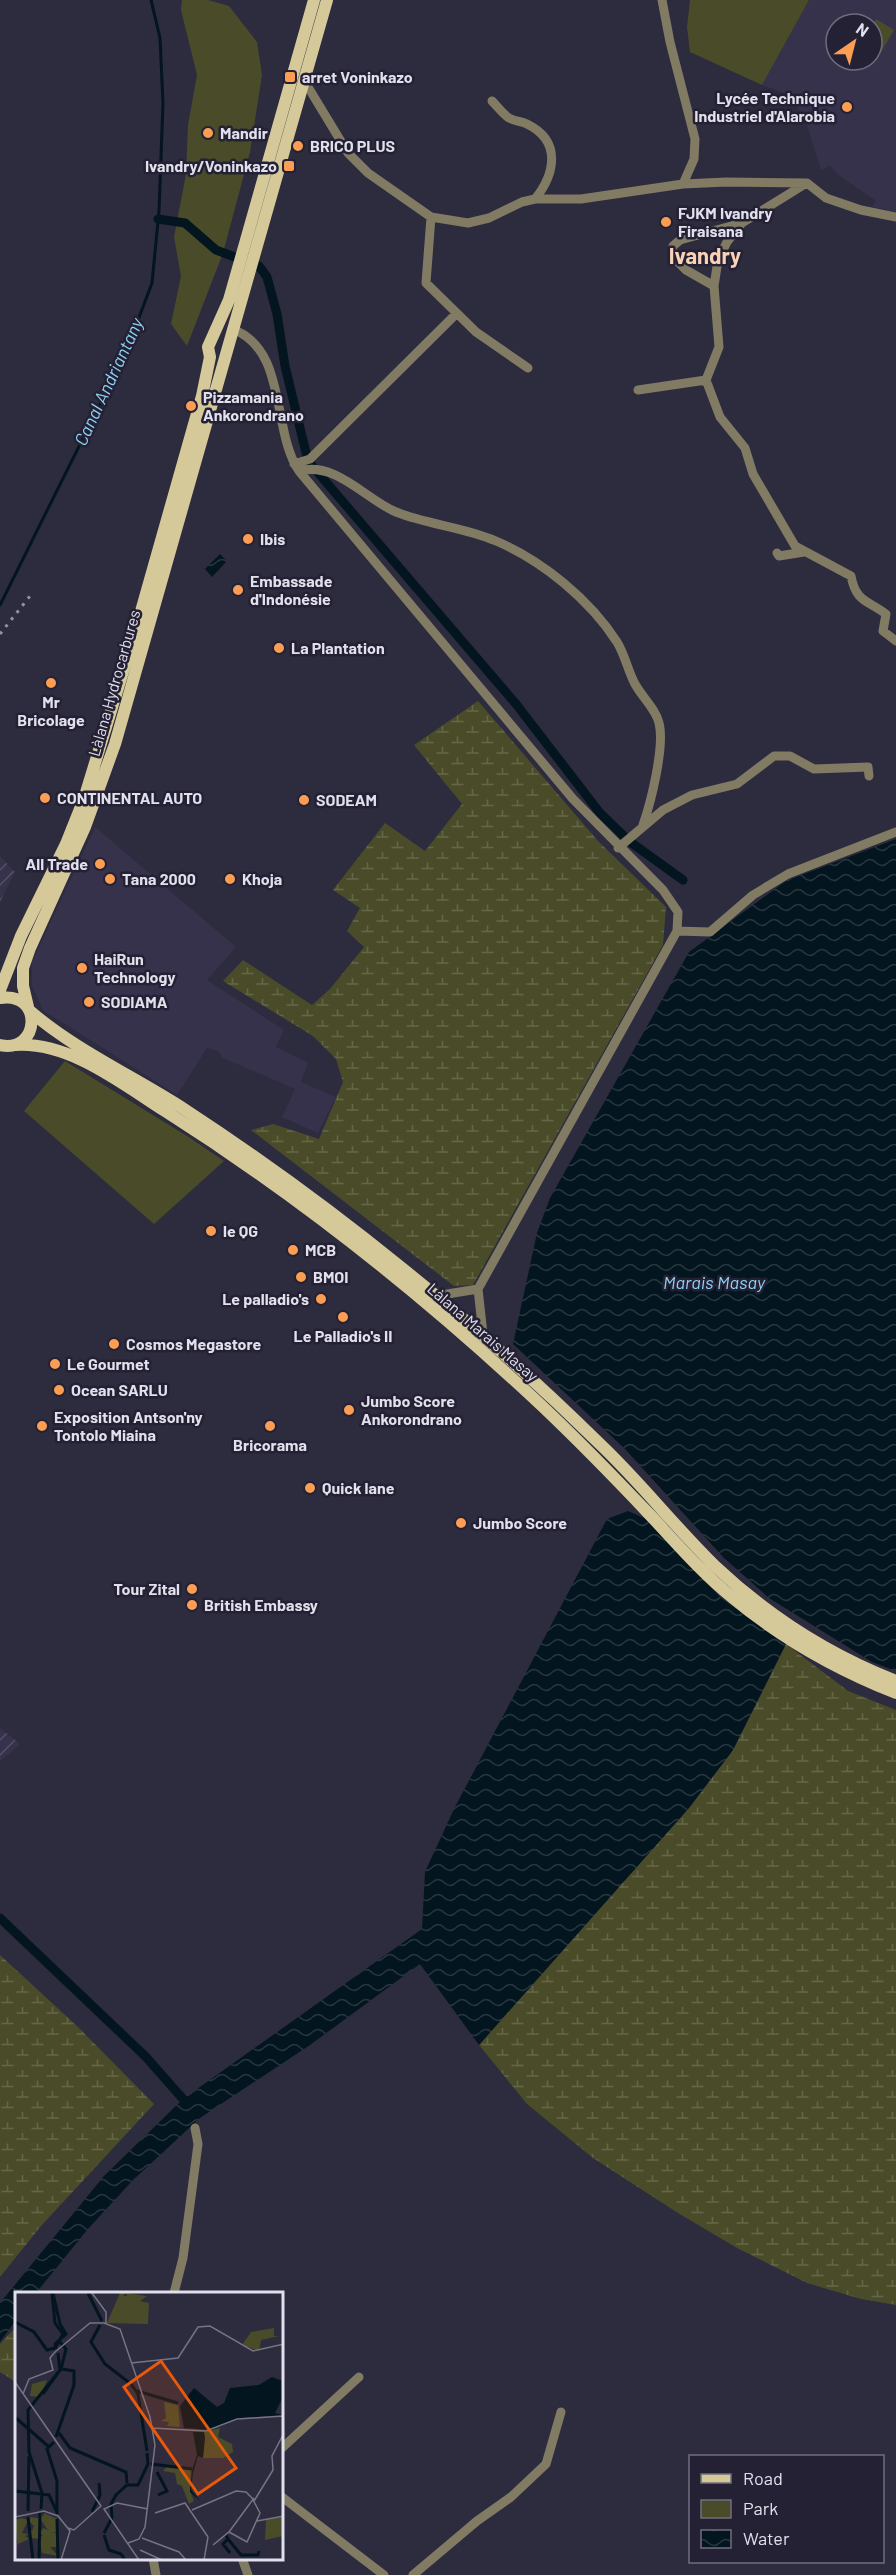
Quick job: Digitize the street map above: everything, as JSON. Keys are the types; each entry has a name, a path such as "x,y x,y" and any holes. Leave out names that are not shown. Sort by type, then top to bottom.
{"main road":[{"path":"244,269 213,342 208,347 210,357 216,361 223,359 227,354 244,269 314,0"},
{"path":"250,248 305,82 327,0"},
{"path":"213,342 220,341 227,347"},
{"name":"Làlana Hydrocarbures","path":"0,990 21,936 66,844 87,789 140,618 202,396 210,357"},
{"name":"Làlana Hydrocarbures","path":"29,1009 23,986 23,968 34,936 85,827 115,744 223,359"},
{"name":"Làlana Marais Masay","path":"0,998 15,998 59,1033 184,1110 348,1226 483,1334 603,1446 733,1598 779,1631 832,1663 896,1693"},
{"path":"5,1046 30,1031 29,1009"},
{"name":"Làlana Marais Masay","path":"5,1046 40,1045 57,1049 125,1086 232,1156 341,1235 500,1366 683,1542 742,1591 770,1612 837,1654 896,1681"}],"street":[{"path":"662,0 669,42 695,138 694,159 683,184"},
{"path":"305,82 348,153 368,173 431,217 468,223 489,218 534,199 581,199 683,184 807,183 826,198 861,210 896,217"},
{"path":"492,101 508,117 529,125 541,135 553,152 550,174 534,199"},
{"path":"714,286 686,270 673,257 673,246 680,240 742,223 807,183"},
{"path":"431,217 426,283 476,332 528,369"},
{"path":"742,223 727,242 718,261 714,286 719,347 706,380 720,417 745,448 753,474 784,531 795,546 851,576 854,592 859,598 886,614 883,631 896,641"},
{"path":"300,467 456,314"},
{"path":"232,329 242,333 265,355 300,467 573,799 663,890 678,912 677,931 478,1289 483,1334"},
{"path":"638,390 706,380"},
{"path":"300,467 326,469 385,507 422,522 465,530 498,541 550,574 592,610 618,643 635,684 659,721 662,746 649,808 643,825"},
{"path":"777,553 779,556 804,552"},
{"path":"620,846 663,810 692,795 737,784 774,756 783,754 814,769 868,767 869,776"},
{"path":"677,931 711,932 753,895 788,874 896,832"},
{"path":"435,1296 478,1289"},
{"path":"174,2292 183,2258 198,2144 195,2128"},
{"path":"284,2446 359,2377"},
{"path":"413,2575 477,2521 511,2498 546,2464 561,2412"},
{"path":"284,2499 384,2575"},
{"path":"153,2560 156,2575"},
{"path":"242,2560 248,2575"}],"shaded area":[{"name":"Lycée Technique Industriel d'Alarobia","path":"809,0 896,0 896,212 872,207 876,201 840,176 830,166 821,170 805,119 790,95 762,85"},
{"path":"95,827 236,947 207,980 284,1030 276,1047 308,1063 301,1082 336,1097 318,1133 282,1117 295,1089 223,1058 218,1051 207,1048 177,1095 43,1010 32,986 32,962"},
{"path":"0,856 15,872 0,902"},
{"path":"0,1728 20,1744 0,1761"}],"green space":[{"path":"182,0 208,0 229,6 257,42 262,75 250,152 223,253 187,346 171,324 181,276 174,237 186,174 188,125 197,75 181,10"},
{"path":"690,0 809,0 762,85 690,52 687,27"},
{"path":"884,24 894,30 884,47"},
{"path":"478,701 598,841 666,907 663,945 473,1285 454,1286 251,1130 273,1124 319,1139 343,1082 336,1059 313,1036 223,981 243,960 312,1005 330,989 364,947 347,931 360,908 333,890 385,823 425,851 462,804 414,745"},
{"path":"65,1061 224,1161 154,1224 24,1111"},
{"path":"786,1644 848,1691 896,1710 896,2305 861,2299 807,2283 737,2248 678,2213 593,2158 527,2104 479,2045 689,1808 733,1750"},
{"path":"0,1955 77,2026 154,2104 41,2226 0,2277"},
{"path":"15,2328 15,2381 0,2372 0,2344"}],"water":[{"path":"220,554 227,561 212,577 205,569"},
{"name":"Marais Masay","path":"896,839 896,1671 872,1662 769,1598 724,1558 625,1449 513,1344 537,1233 550,1198 689,952 786,881"},
{"path":"628,1511 646,1519 721,1598 786,1644 733,1750 689,1808 479,2045 420,1964 310,2045 200,2118 133,2180 87,2230 37,2292 15,2292 15,2321 0,2342 0,2303 104,2176 183,2099 422,1929 425,1872 454,1809 607,1519"}],"waterway":[{"name":"Canal Andriantany","path":"0,605 126,352 152,283 159,211 163,103 160,38 151,0"},
{"path":"158,219 185,223 216,250 259,266 267,277 277,314 285,366 308,461 516,704 600,813 629,841 683,880"},
{"path":"0,1918 146,2057 183,2099"}],"railway":[{"path":"0,634 30,596"}],"place":[{"name":"arret Voninkazo","path":"290,77"},
{"name":"Lycée Technique Industriel d'Alarobia","path":"847,107"},
{"name":"Mandir","path":"208,133"},
{"name":"BRICO PLUS","path":"298,146"},
{"name":"Ivandry/Voninkazo","path":"289,166"},
{"name":"FJKM Ivandry Firaisana","path":"666,222"},
{"name":"Pizzamania Ankorondrano","path":"191,406"},
{"name":"Ibis","path":"248,539"},
{"name":"Embassade d'Indonésie","path":"238,590"},
{"name":"La Plantation","path":"279,648"},
{"name":"Mr Bricolage","path":"51,683"},
{"name":"CONTINENTAL AUTO","path":"45,798"},
{"name":"SODEAM","path":"304,800"},
{"name":"All Trade","path":"100,864"},
{"name":"Tana 2000","path":"110,879"},
{"name":"Khoja","path":"230,879"},
{"name":"HaiRun Technology","path":"82,968"},
{"name":"SODIAMA","path":"89,1002"},
{"name":"le QG","path":"211,1231"},
{"name":"MCB","path":"293,1250"},
{"name":"BMOI","path":"301,1277"},
{"name":"Le palladio's","path":"321,1299"},
{"name":"Le Palladio's II","path":"343,1317"},
{"name":"Cosmos Megastore","path":"114,1344"},
{"name":"Le Gourmet","path":"55,1364"},
{"name":"Ocean SARLU","path":"59,1390"},
{"name":"Jumbo Score Ankorondrano","path":"349,1410"},
{"name":"Exposition Antson'ny Tontolo Miaina","path":"42,1426"},
{"name":"Bricorama","path":"270,1426"},
{"name":"Quick lane","path":"310,1488"},
{"name":"Jumbo Score","path":"461,1523"},
{"name":"Tour Zital","path":"192,1589"},
{"name":"British Embassy","path":"192,1605"}],"district":[{"name":"Ivandry","path":"705,256"}]}
